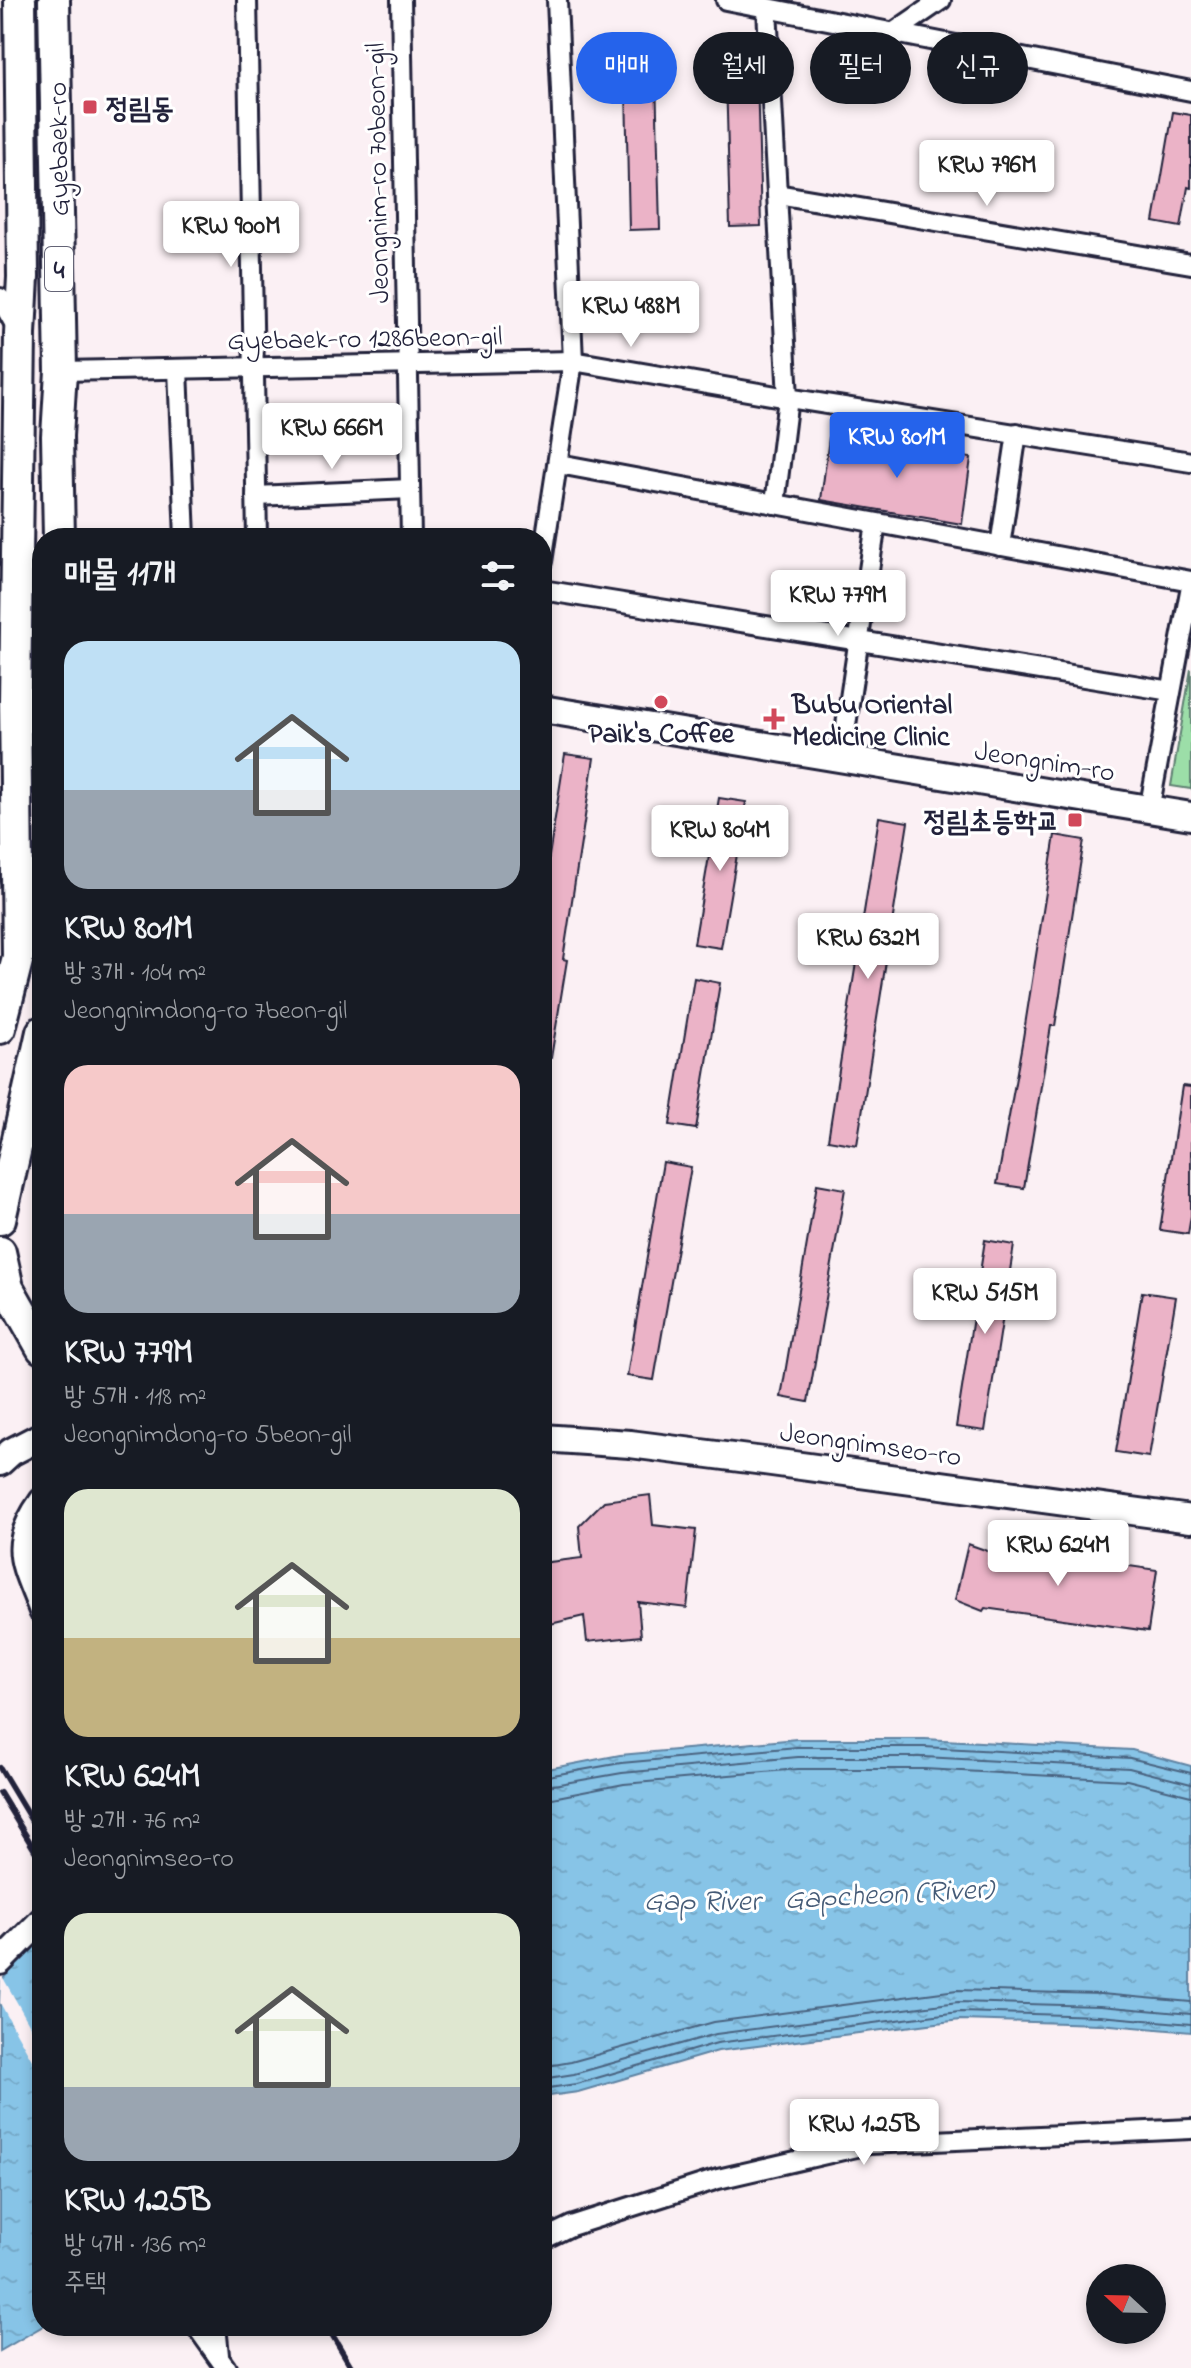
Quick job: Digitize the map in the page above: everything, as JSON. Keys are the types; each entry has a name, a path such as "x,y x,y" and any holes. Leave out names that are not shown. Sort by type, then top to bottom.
{"main road":[{"name":"Gyebaek-ro","path":"0,1028 18,957 29,702 20,334 23,277 20,0"},
{"name":"Gyebaek-ro","path":"54,0 61,371 57,436 59,528"},
{"path":"0,216 23,277"},
{"name":"Jeongnim-ro","path":"552,711 1191,816"},
{"path":"0,1219 32,1077"},
{"path":"0,1252 8,1288 32,1330"},
{"name":"Jeongnimseo-ro","path":"552,1439 630,1444 1190,1513"},
{"path":"0,1462 32,1441"}],"street":[{"path":"247,0 257,528"},
{"name":"Jeongnim-ro 70beon-gil","path":"401,0 411,528"},
{"path":"548,528 573,361 557,0"},
{"path":"726,0 888,32"},
{"path":"894,32 941,0"},
{"path":"767,9 788,398 775,504"},
{"path":"911,37 1191,91"},
{"path":"777,194 1191,264"},
{"path":"0,298 20,334"},
{"name":"Gyebaek-ro 1286beon-gil","path":"61,371 573,361 1191,462"},
{"path":"178,369 185,528"},
{"path":"1000,546 1017,433"},
{"path":"559,464 1191,584 1149,810"},
{"path":"256,496 410,489"},
{"path":"841,759 876,523"},
{"path":"552,592 1171,691"},
{"path":"32,1515 21,1540 24,1563 32,1584"},
{"path":"0,1962 32,1930"},
{"path":"552,2235 571,2226 718,2179 869,2144 1191,2129"},
{"path":"203,2336 222,2362"},
{"path":"218,2336 222,2362"}],"green space":[{"path":"1191,669 1191,789 1171,786"}],"water":[{"name":"Gap River","path":"797,1739 925,1739 1132,1750 1191,1766 1191,2032 1099,2024 960,2020 718,2051 578,2092 552,2096 552,1768 620,1755"},
{"path":"32,1946 32,2332 0,2351 0,1982"}],"pier":[{"path":"1,1974 32,2029 32,2060 0,2003"}],"building":[{"path":"626,104 657,104 660,229 629,230"},
{"path":"727,104 758,104 761,226 730,227"},
{"path":"1173,112 1191,115 1191,188 1188,187 1181,227 1154,222"},
{"path":"829,438 971,458 962,524 821,500"},
{"path":"565,754 594,758 552,1052 552,837"},
{"path":"719,798 746,802 721,948 694,944"},
{"path":"879,817 908,822 857,1145 828,1140"},
{"path":"1055,835 1084,840 1055,1026 1051,1026 1024,1188 997,1184"},
{"path":"694,978 720,983 696,1129 670,1125"},
{"path":"1182,1086 1191,1087 1191,1216 1188,1234 1160,1230"},
{"path":"663,1162 691,1167 654,1380 627,1376"},
{"path":"817,1184 845,1189 808,1402 781,1397"},
{"path":"985,1240 1014,1245 985,1431 956,1427"},
{"path":"1142,1292 1176,1297 1149,1457 1116,1452"},
{"path":"650,1495 653,1525 696,1530 687,1608 638,1602 641,1636 587,1642 584,1616 552,1624 552,1562 582,1558 579,1526 604,1501"},
{"path":"968,1544 1002,1556 1006,1548 1157,1570 1148,1631 985,1608 983,1611 955,1600"}],"railway":[{"path":"0,1768 32,1821"},
{"path":"0,1793 32,1846"},
{"path":"333,2336 352,2368"}],"place":[{"name":"정림동","path":"90,107"},
{"name":"Paik's Coffee","path":"661,702"},
{"name":"Bubu Oriental Medicine Clinic","path":"774,719"},
{"name":"정림초등학교","path":"1075,820"}],"water label":[{"name":"Gapcheon (River)","path":"889,1893"}]}
